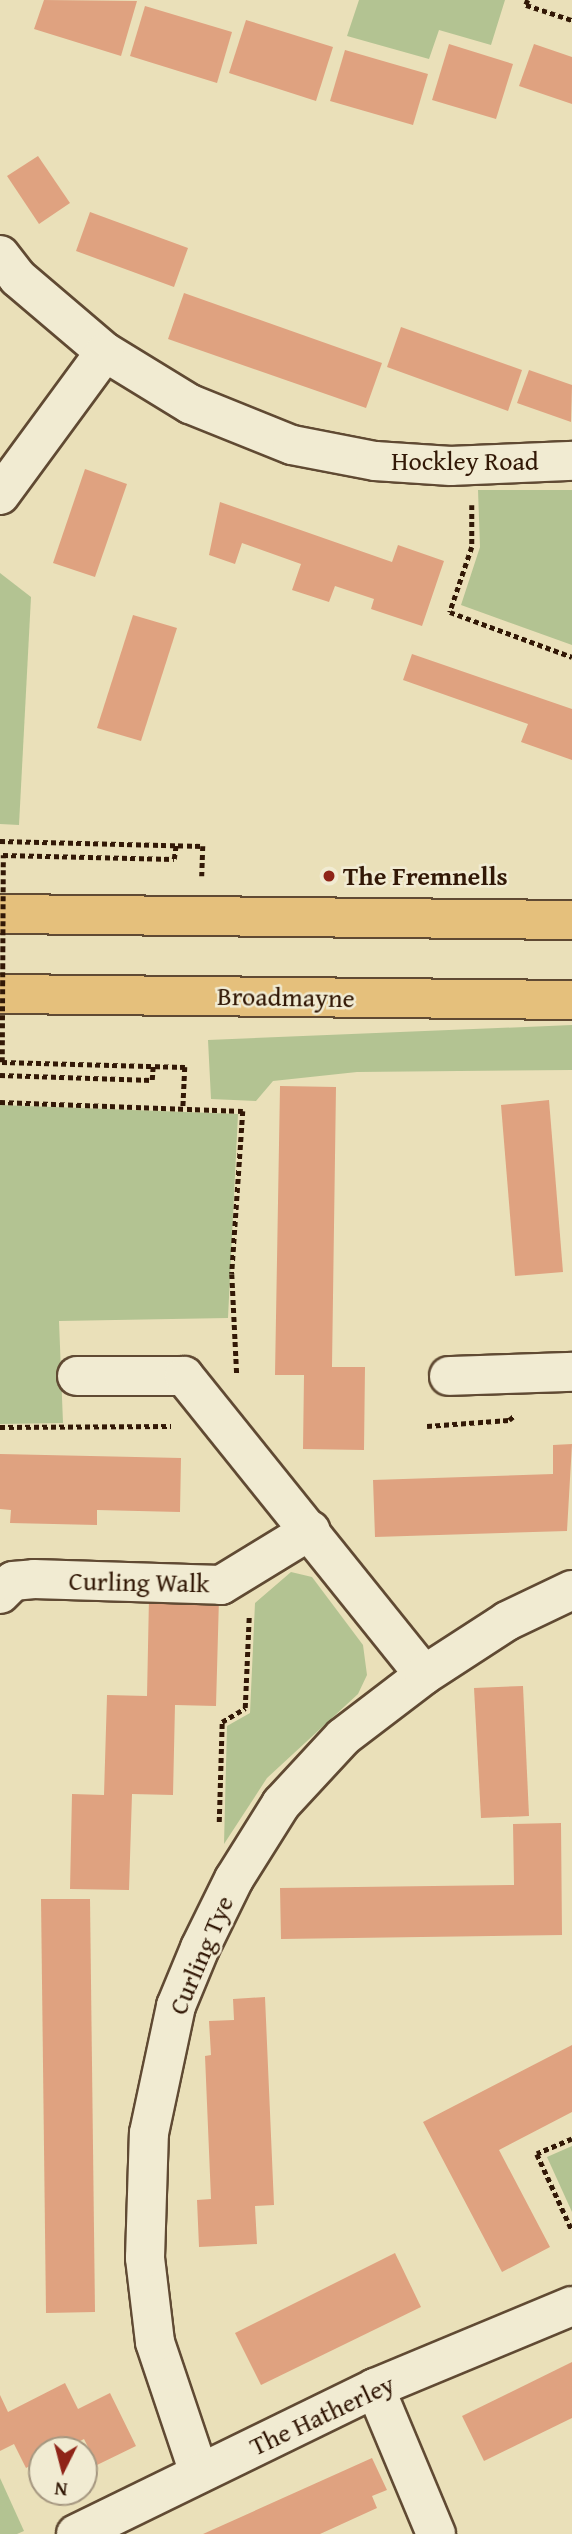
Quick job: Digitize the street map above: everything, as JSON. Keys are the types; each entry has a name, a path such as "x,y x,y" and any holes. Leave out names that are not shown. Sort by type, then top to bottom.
{"main road":[{"path":"0,914 572,920"},
{"name":"Broadmayne","path":"0,994 572,1000"}],"street":[{"name":"Hockley Road","path":"0,255 18,278 105,352 190,404 292,445 375,461 451,466 572,461"},
{"path":"0,495 105,352"},
{"path":"449,1376 572,1372"},
{"path":"76,1376 184,1376 311,1530 424,1675"},
{"name":"Curling Walk","path":"0,1594 13,1581 34,1580 221,1584 311,1530"},
{"name":"Curling Tye","path":"199,2473 155,2342 145,2259 149,2133 176,2006 234,1878 281,1804 344,1737 424,1675 507,1621 572,1590"},
{"name":"The Hatherley","path":"76,2534 375,2388 572,2306"},
{"path":"375,2388 436,2534"}],"path":[{"path":"528,0 526,5 572,20"},
{"path":"471,498 472,547 450,612 572,657"},
{"path":"0,841 203,846 202,876"},
{"path":"176,844 174,859 3,855 2,1062 153,1064 185,1067 183,1109"},
{"path":"0,1075 152,1080 153,1064"},
{"path":"0,1102 243,1111 232,1337 243,1389"},
{"path":"0,1427 185,1428"},
{"path":"219,1827 222,1722 245,1708 249,1600"},
{"path":"572,2139 537,2154 572,2230"}],"green space":[{"path":"359,0 505,0 491,45 439,30 429,59 347,36"},
{"path":"478,490 572,490 572,645 461,605 480,547"},
{"path":"0,573 31,597 19,825 0,824"},
{"path":"572,1025 572,1070 357,1072 273,1081 256,1101 211,1099 208,1040"},
{"path":"0,1105 238,1114 228,1318 59,1321 63,1423 0,1424"},
{"path":"291,1572 312,1577 363,1645 367,1675 358,1694 267,1778 224,1844 227,1726 250,1713 255,1603"},
{"path":"572,2146 572,2212 547,2157"},
{"path":"0,2478 24,2531 17,2534 0,2534"}],"building":[{"path":"44,0 137,1 121,56 34,29"},
{"path":"145,6 232,32 217,83 130,56"},
{"path":"246,20 333,47 316,101 229,73"},
{"path":"449,44 513,64 496,119 432,100"},
{"path":"534,44 572,57 572,104 519,86"},
{"path":"345,50 428,74 413,125 330,101"},
{"path":"38,156 70,203 39,224 7,176"},
{"path":"90,212 188,248 174,287 76,251"},
{"path":"184,293 382,363 366,408 168,339"},
{"path":"401,327 522,370 508,411 387,367"},
{"path":"529,370 572,385 571,422 517,403"},
{"path":"85,469 127,484 95,577 53,563"},
{"path":"220,502 392,562 398,545 444,561 422,626 371,609 374,599 335,586 329,602 292,590 301,564 242,543 235,564 209,555"},
{"path":"133,615 177,628 141,741 97,728"},
{"path":"412,654 572,709 572,760 521,742 528,724 403,680"},
{"path":"280,1086 336,1087 332,1367 365,1367 364,1450 303,1449 304,1375 275,1375"},
{"path":"549,1100 563,1272 515,1276 501,1105"},
{"path":"572,1444 567,1531 375,1537 373,1480 553,1474 553,1445"},
{"path":"0,1454 181,1458 180,1512 97,1510 97,1525 10,1523 11,1510 0,1509"},
{"path":"149,1597 219,1598 216,1706 175,1705 173,1795 132,1794 129,1890 70,1889 72,1794 104,1795 107,1695 147,1696"},
{"path":"523,1686 529,1816 481,1818 474,1688"},
{"path":"561,1823 562,1935 281,1939 280,1888 514,1885 513,1824"},
{"path":"41,1899 90,1899 95,2312 46,2313"},
{"path":"265,1997 274,2205 255,2206 257,2244 199,2247 197,2200 211,2199 205,2056 211,2055 209,2021 234,2020 233,1999"},
{"path":"572,2045 572,2112 499,2150 550,2247 502,2272 423,2122"},
{"path":"395,2253 421,2307 261,2385 235,2333"},
{"path":"572,2362 572,2418 484,2461 462,2416"},
{"path":"65,2383 78,2409 110,2393 136,2446 98,2465 98,2436 28,2436 26,2468 14,2444 0,2451 0,2395 8,2412"},
{"path":"372,2458 387,2490 372,2496 377,2508 320,2534 203,2534"}],"place":[{"name":"The Fremnells","path":"329,876"}]}
